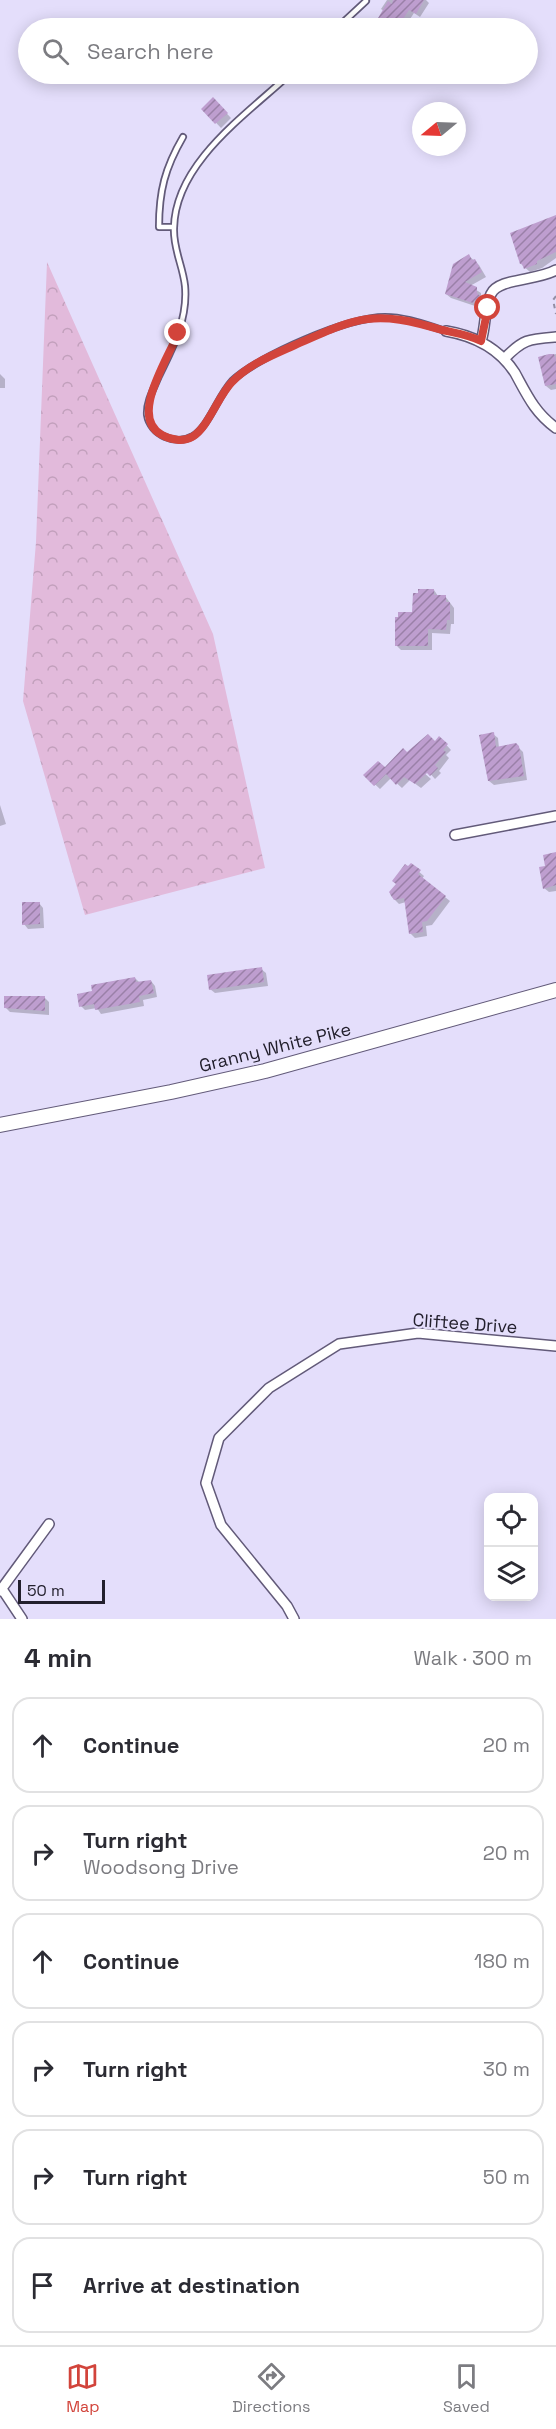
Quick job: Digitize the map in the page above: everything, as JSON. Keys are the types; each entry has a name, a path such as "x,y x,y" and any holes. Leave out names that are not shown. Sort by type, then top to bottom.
{"main road":[{"name":"Granny White Pike","path":"0,1125 171,1092 265,1071 556,990"}],"street":[{"path":"481,341 488,302 494,289 508,282 533,280 556,270"},
{"path":"446,331 481,341 504,359 533,407 556,428"},
{"path":"504,359 526,340 556,337"},
{"path":"455,835 556,816"},
{"name":"Cliftee Drive","path":"294,1619 287,1606 221,1525 206,1483 219,1438 269,1388 339,1344 418,1333 556,1346"},
{"path":"22,1619 1,1590 49,1524"}],"lane":[{"path":"348,18 366,2"},
{"path":"280,84 196,164 180,195 174,227 175,246 185,284 185,307 178,333 149,399 147,412 151,426 163,436 180,440 195,435 225,390 246,369 342,324 392,317 446,331"},
{"path":"174,227 159,227 159,204 164,176 183,137"}],"path":[{"path":"556,296 553,303 556,314"}],"green space":[{"path":"47,262 213,634 265,868 85,915 23,701 36,542"}],"building":[{"path":"393,0 424,0 416,14 409,10 404,18 378,18 388,1 392,4"},
{"path":"213,97 228,113 215,124 201,109"},
{"path":"556,215 556,252 524,269 520,264 510,233"},
{"path":"469,254 472,260 475,259 482,272 465,282 477,287 477,293 482,298 481,303 475,300 473,303 445,294 453,264"},
{"path":"554,354 556,359 556,384 545,386 538,357"},
{"path":"418,589 434,589 434,595 446,595 446,602 450,602 450,620 447,620 446,630 428,629 428,646 395,646 395,617 398,617 398,612 412,612 413,593 418,593"},
{"path":"494,732 496,747 516,743 519,746 524,776 488,781 479,735"},
{"path":"428,734 435,741 439,736 448,744 443,750 446,752 435,765 438,768 430,776 427,773 415,784 404,777 396,785 386,774 374,786 363,775 378,761 385,767 403,748 407,752"},
{"path":"556,852 556,885 543,889 539,867 545,866 543,855"},
{"path":"411,863 421,870 418,874 446,896 427,921 422,922 423,932 409,934 404,898 394,900 389,892 396,884 392,881 405,864 408,866"},
{"path":"22,902 40,902 40,924 22,925"},
{"path":"262,967 264,982 209,990 207,975"},
{"path":"135,977 136,982 151,980 154,993 139,996 140,1002 95,1010 94,1004 79,1007 77,994 92,991 91,985"},
{"path":"4,996 45,996 45,1011 4,1008"}],"route":[{"path":"178,333 149,399 147,416 151,426 159,434 180,440 195,435 201,429 225,390 246,369 332,328 359,320 392,317 460,333 481,341 488,308"}]}
